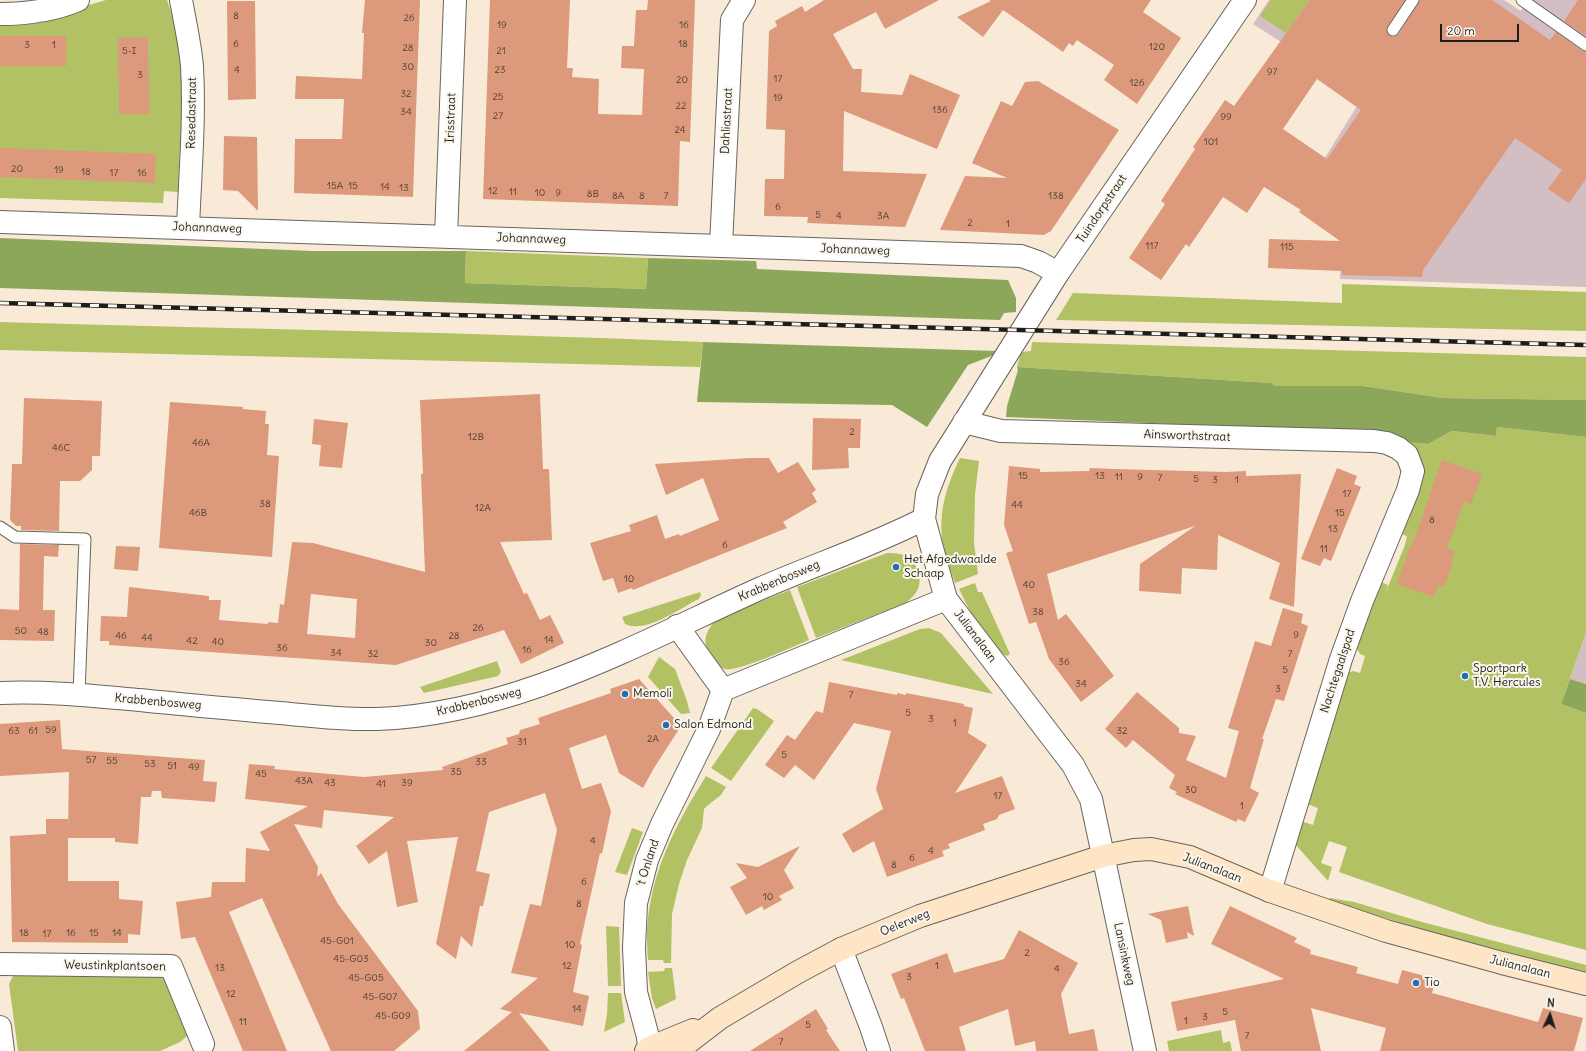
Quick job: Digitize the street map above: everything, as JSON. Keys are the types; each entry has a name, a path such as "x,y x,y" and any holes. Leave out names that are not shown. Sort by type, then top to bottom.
{"main road":[{"name":"Julianalaan","path":"1103,856 1134,850 1151,849 1190,857 1270,892 1386,931 1502,963 1586,984"},
{"name":"Oelerweg","path":"647,1050 720,1018 798,972 841,950 920,916 1103,856"},
{"name":"Oelerweg","path":"677,1051 720,1018"}],"street":[{"path":"0,14 22,14 44,11 64,6 78,0"},
{"name":"Resedastraat","path":"180,0 192,65 193,114 188,228"},
{"name":"Irisstraat","path":"446,236 455,0"},
{"name":"Dahliastraat","path":"721,245 732,20 744,0"},
{"name":"Tuindorpstraat","path":"964,422 1058,274 1241,2"},
{"name":"Johannaweg","path":"0,222 1021,256 1038,262 1058,274"},
{"name":"Ainsworthstraat","path":"964,422 1001,431 1374,441 1387,443 1398,448 1407,455"},
{"name":"Julianalaan","path":"964,422 940,461 927,494 924,519 946,599 1073,765 1091,799 1103,856"},
{"name":"Nachtegaalspad","path":"1270,892 1341,659 1362,601 1408,490 1413,471 1407,455"},
{"name":"Krabbenbosweg","path":"0,693 20,692 79,694 326,717 376,719 425,714 483,703 516,694 620,654 676,626 789,576 889,537 924,519"},
{"path":"676,626 723,690 946,599"},
{"name":"'t Onland","path":"647,1050 648,1037 636,992 634,948 636,903 647,860 662,824 709,729 723,690"},
{"name":"Lansinkweg","path":"1103,856 1145,1051"},
{"path":"841,950 872,1027 879,1051"},
{"name":"Weustinkplantsoen","path":"0,964 172,966 198,1049"},
{"path":"0,1027 3,1051"}],"lane":[{"path":"1393,30 1413,0"},
{"path":"1522,0 1586,44"},
{"path":"0,527 16,537 85,539 79,694"}],"shaded area":[{"path":"1269,0 1504,0 1521,11 1528,0 1586,0 1586,287 1340,279 1342,219 1304,191 1364,95 1253,24"},
{"path":"1586,633 1586,684 1570,679"}],"green space":[{"path":"106,0 167,0 174,23 181,71 182,95 178,192 164,191 163,203 0,198 0,22 42,19"},
{"path":"1271,0 1310,0 1286,33 1260,16"},
{"path":"0,238 312,251 466,251 465,283 646,289 648,258 756,261 757,269 1008,280 1016,298 1016,312 1004,313 1000,320 0,288"},
{"path":"466,251 648,258 646,289 465,283"},
{"path":"1342,284 1586,292 1586,331 1056,320 1073,293 1342,303"},
{"path":"0,322 439,333 703,342 700,367 0,350"},
{"path":"703,342 997,351 994,355 968,365 927,427 892,405 697,402"},
{"path":"1032,342 1586,357 1586,400 1443,398 1363,386 1275,386 1271,383 1017,367 1021,352 1031,351"},
{"path":"1017,367 1271,383 1275,386 1363,386 1443,398 1586,400 1586,437 1497,427 1496,436 1452,431 1428,444 1394,441 1363,432 1006,417 1007,406 1018,370"},
{"name":"Sportpark T.V. Hercules","path":"1497,427 1586,437 1586,633 1561,704 1586,713 1586,950 1487,924 1339,872 1347,847 1329,841 1321,863 1332,867 1328,881 1294,843 1300,821 1313,825 1318,808 1307,804 1347,673 1353,671 1360,673 1365,656 1360,654 1357,649 1354,648 1379,581 1388,585 1385,594 1405,545 1407,536 1399,533 1408,442 1428,444 1452,431 1496,436"},
{"path":"960,458 979,461 975,494 974,543 978,574 955,583 947,560 942,540 941,528 946,493"},
{"path":"887,553 900,554 913,562 919,572 920,578 918,589 914,595 906,603 816,638 797,587"},
{"path":"975,583 978,592 982,592 1010,654 1007,656 1002,654 973,617 959,589"},
{"path":"790,590 809,640 742,667 725,669 713,660 709,654 705,642 708,630 720,617"},
{"path":"700,592 701,595 699,599 673,614 653,623 643,626 633,626 625,624 622,617"},
{"path":"929,628 941,633 993,694 841,660 920,629"},
{"path":"659,657 675,669 690,713 681,714 648,677"},
{"path":"497,661 501,672 498,676 424,693 420,687"},
{"path":"1570,679 1586,684 1586,713 1561,704"},
{"path":"753,708 757,709 774,721 731,781 711,768"},
{"path":"706,776 726,787 721,795 704,809 702,828 687,860 679,884 672,914 671,963 664,963 663,960 648,960 648,917 657,875 670,840"},
{"path":"632,828 643,832 627,875 615,872"},
{"path":"1330,898 1354,902 1422,922 1586,965 1586,972 1424,930 1328,900"},
{"path":"606,926 619,927 621,986 608,986"},
{"path":"665,968 672,968 676,999 656,1009 652,998 648,972 664,971"},
{"path":"22,973 159,976 171,984 187,1026 187,1036 180,1042 160,1051 18,1051 9,984 13,976"},
{"path":"608,993 621,993 625,1022 604,1032 607,1015"},
{"path":"1221,1030 1223,1043 1230,1041 1232,1051 1169,1051 1167,1041"}],"building":[{"path":"365,0 420,0 413,197 294,193 295,139 342,139 344,99 295,99 296,76 362,79 364,33 362,33"},
{"path":"490,0 570,0 567,68 573,68 572,77 599,79 598,114 642,115 644,69 621,68 622,46 634,46 636,10 647,10 648,0 695,0 690,142 680,141 678,206 483,199"},
{"path":"824,0 939,0 885,29 876,12 833,34 853,69 862,69 861,92 902,95 910,74 960,95 937,149 844,111 843,171 927,174 905,227 807,223 808,217 764,216 765,179 784,179 785,130 766,129 769,31 777,26 775,21 802,6 805,12"},
{"path":"989,0 1151,0 1143,12 1181,38 1137,104 1104,80 1114,65 1077,40 1073,46 1069,43 1063,52 1003,10 983,37 957,17 991,1"},
{"path":"1310,0 1405,0 1386,29 1389,36 1393,37 1399,34 1420,0 1492,0 1550,40 1556,32 1582,51 1586,52 1586,179 1569,203 1548,189 1562,170 1515,138 1423,270 1422,277 1342,275 1342,271 1268,268 1269,239 1340,241 1299,212 1301,210 1264,187 1247,213 1223,197 1189,247 1186,244 1161,280 1129,258 1165,204 1161,201 1195,149 1193,147 1225,100 1234,106","holes":["1317,79 1361,110 1327,159 1283,129"]},
{"path":"1578,0 1586,0 1586,36 1564,21"},
{"path":"227,1 255,1 256,99 228,100"},
{"path":"0,36 66,36 66,66 0,66"},
{"path":"148,37 149,114 119,114 118,38"},
{"path":"1038,81 1119,130 1051,231 1044,235 940,230 965,176 1007,178 972,163 1001,101 1012,106 1025,82"},
{"path":"224,136 257,137 258,211 238,191 223,190"},
{"path":"0,148 156,154 155,183 0,177"},
{"path":"540,394 543,469 549,469 552,540 500,542 524,594 527,593 540,620 550,615 564,643 521,664 504,630 396,665 109,645 109,641 100,641 101,616 127,617 129,587 209,596 209,600 221,600 219,620 268,624 268,622 278,623 280,604 284,605 292,542 313,543 425,572 420,400","holes":["311,594 357,599 355,638 307,634"]},
{"path":"24,398 102,401 100,456 92,456 92,470 80,481 60,481 59,531 21,530 21,526 16,526 10,520 12,464 22,464"},
{"path":"170,402 243,407 243,409 266,411 265,424 269,424 267,455 279,456 272,557 159,548"},
{"path":"813,418 861,419 860,448 848,448 849,468 812,470"},
{"path":"314,419 348,423 342,468 319,466 321,445 312,444"},
{"path":"769,458 778,473 798,462 816,490 812,493 817,502 783,522 787,528 633,590 632,588 618,593 613,578 603,581 590,543 631,531 629,525 657,515 665,539 679,534 680,536 719,520 703,478 666,495 655,464"},
{"path":"1442,460 1482,474 1471,504 1464,501 1447,548 1455,551 1451,560 1453,561 1444,587 1438,585 1434,597 1397,584"},
{"path":"1009,466 1040,469 1040,472 1089,471 1090,468 1226,472 1246,471 1246,476 1301,474 1294,607 1269,599 1280,563 1218,535 1217,570 1182,568 1181,594 1139,591 1140,564 1195,526 1047,574 1058,620 1066,614 1114,676 1081,702 1049,659 1036,622 1029,624 1006,553 1013,551 1004,525"},
{"path":"1337,468 1357,476 1354,484 1361,487 1331,561 1324,558 1320,566 1301,559"},
{"path":"20,544 59,545 58,557 44,556 43,610 55,610 54,641 0,640 0,609 19,610"},
{"path":"116,546 140,547 138,571 114,569"},
{"path":"1283,608 1303,614 1301,623 1308,626 1284,701 1276,699 1262,739 1264,739 1250,788 1259,793 1245,822 1238,819 1236,822 1175,794 1177,792 1169,788 1175,775 1133,740 1126,748 1105,729 1137,692 1179,728 1179,733 1196,736 1186,760 1226,778 1239,731 1228,728 1255,641 1271,646"},
{"path":"639,679 681,726 643,788 619,773 606,735 569,748 582,789 601,783 611,811 580,944 582,945 573,992 589,996 583,1026 519,1013 550,1051 464,1051 512,1012 500,1009 538,978 511,973 530,904 541,906 557,830 545,793 489,812 476,871 490,874 483,906 480,906 472,947 461,936 456,959 436,944 458,837 407,841 418,902 397,907 387,851 369,864 356,846 394,817 324,810 322,828 294,824 318,867 317,877 321,873 338,904 418,1011 420,1029 394,1051 331,1051 262,898 229,912 287,1051 243,1051 195,937 181,939 176,902 211,897 212,882 245,882 246,848 270,851 260,832 308,806 245,799 249,764 275,766 274,769 364,777 443,770 442,767 508,744 506,738 519,734 520,730 540,724 538,718 611,693 610,689"},
{"path":"829,682 897,695 897,693 906,695 906,693 964,704 964,706 973,708 968,733 987,745 955,793 1002,776 1015,809 999,815 997,819 983,824 985,830 948,844 950,848 942,851 944,856 887,877 874,841 853,853 842,834 883,809 876,789 891,731 854,723 814,780 795,765 784,778 765,765 787,735 795,740 816,711 823,713"},
{"path":"60,720 62,749 205,760 203,781 217,782 215,802 162,798 161,791 152,791 151,797 141,797 138,844 115,842 115,838 68,838 68,881 119,881 119,899 143,901 140,935 128,934 128,943 12,942 10,836 46,834 46,819 68,819 68,831 69,772 0,776 0,724"},
{"path":"800,846 784,870 794,888 779,896 782,900 764,910 762,906 746,915 730,887 747,878 736,863 758,867"},
{"path":"1188,906 1194,936 1187,932 1188,938 1166,943 1161,920 1148,914"},
{"path":"1230,906 1297,938 1294,942 1311,950 1310,954 1358,967 1356,973 1398,984 1402,970 1436,979 1432,993 1538,1022 1543,1008 1583,1018 1574,1051 1380,1051 1386,1028 1311,1008 1321,1051 1241,1051 1235,1020 1177,1031 1171,1002 1284,979 1211,944"},
{"path":"1019,930 1078,963 1061,994 1069,1034 1094,1029 1098,1051 1036,1051 1035,1041 1015,1046 1008,1009 959,1027 966,1051 925,1051 904,998 901,999 891,974 947,953 954,973 1004,959"},
{"path":"816,1009 828,1029 826,1030 840,1051 750,1051"}],"railway":[{"path":"0,303 1586,345"}],"place":[{"name":"Het Afgedwaalde Schaap","path":"896,567"},
{"name":"Sportpark T.V. Hercules","path":"1465,676"},
{"name":"Memoli","path":"625,694"},
{"name":"Salon Edmond","path":"666,725"},
{"name":"Tio","path":"1416,983"}]}
